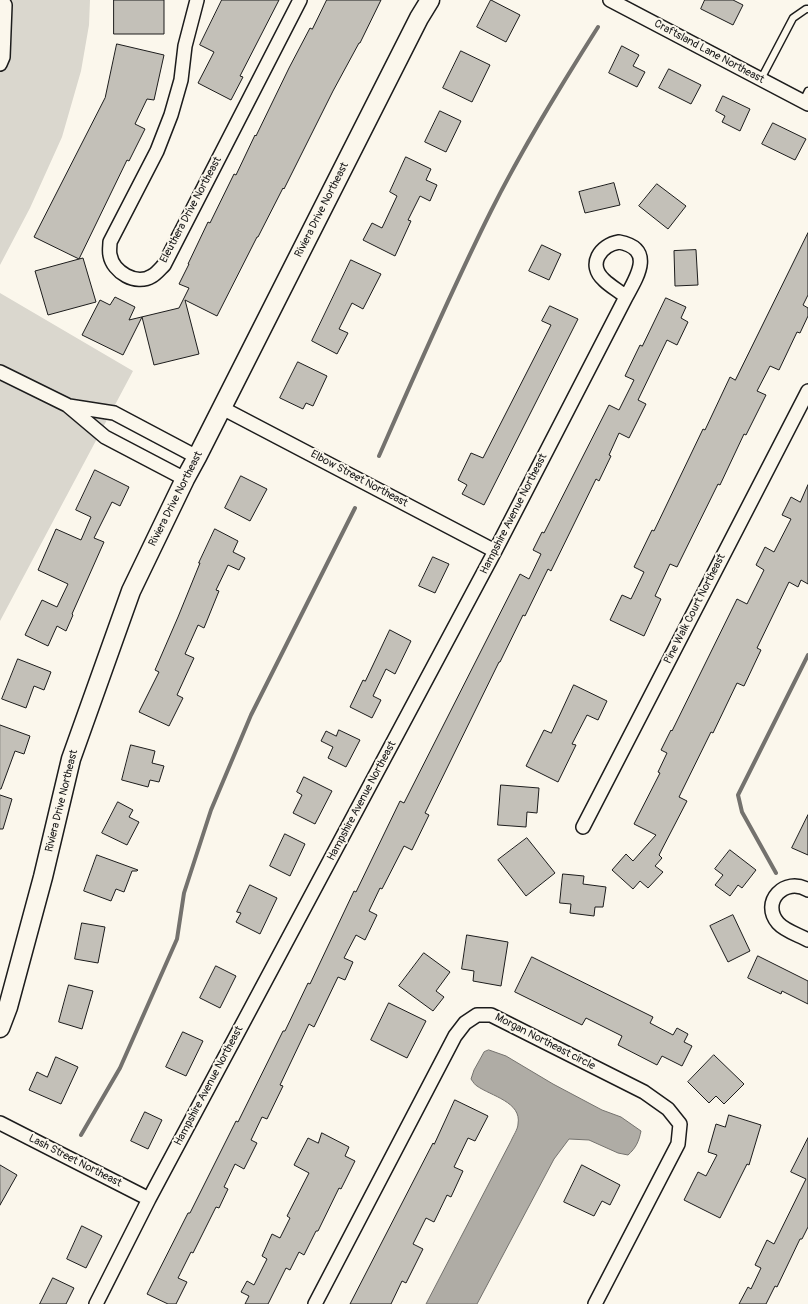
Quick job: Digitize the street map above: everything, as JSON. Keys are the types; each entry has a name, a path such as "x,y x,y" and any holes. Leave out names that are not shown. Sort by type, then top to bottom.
{"street":[{"path":"0,64 3,57 5,5 2,0"},
{"name":"Eleuthera Drive Northeast","path":"197,0 185,46 181,80 171,115 157,151 110,242 110,256 114,266 125,276 139,280 152,277 164,265 300,0"},
{"name":"Riviera Drive Northeast","path":"0,1028 8,1007 43,878 71,759 131,591 185,479 419,18 430,0"},
{"name":"Craftsland Lane Northeast","path":"610,0 761,79 806,99"},
{"name":"Hampshire Avenue Northeast","path":"96,1304 150,1199 495,551 626,297"},
{"path":"0,372 67,405 105,436 185,479"},
{"name":"Pine Walk Court Northeast","path":"583,827 808,391"},
{"path":"67,405 114,413 197,457"},
{"name":"Elbow Street Northeast","path":"222,408 495,551"},
{"path":"808,890 801,886 787,887 780,890 772,903 774,918 779,924 808,940"},
{"name":"Morgan Northeast circle","path":"315,1304 455,1036 465,1024 477,1016 491,1015 644,1092 668,1109 680,1124 678,1144 595,1304"},
{"name":"Lash Street Northeast","path":"0,1122 150,1199"}],"lane":[{"path":"761,79 793,18 808,9"}],"shaded area":[{"path":"0,0 90,0 89,25 81,71 62,137 30,208 0,265"},
{"path":"0,293 133,371 0,621"},
{"path":"489,1050 506,1056 553,1084 602,1110 621,1117 641,1131 635,1147 628,1155 618,1153 589,1140 569,1139 554,1159 477,1304 426,1304 518,1126 518,1116 510,1105 504,1100 476,1086 471,1079 474,1070 484,1052"}],"building":[{"path":"114,0 164,0 164,34 114,34"},
{"path":"222,0 279,0 240,76 243,77 231,100 198,83 214,52 200,45"},
{"path":"327,0 381,0 217,316 185,300 199,354 154,365 142,317 123,355 82,335 100,300 110,305 115,297 135,307 129,320 179,308 189,288 179,284 208,222 210,223 234,174 236,175 289,68"},
{"path":"491,0 520,15 506,42 477,27"},
{"path":"705,0 733,0 743,5 733,25 701,9"},
{"path":"117,44 164,55 154,100 147,99 135,124 145,129 129,161 127,160 79,259 34,237 105,98"},
{"path":"622,46 639,55 633,66 645,72 637,87 609,73"},
{"path":"461,51 490,65 472,102 443,88"},
{"path":"669,69 701,85 691,104 659,88"},
{"path":"723,96 750,109 740,131 722,122 725,116 716,111"},
{"path":"440,111 461,121 446,152 425,142"},
{"path":"773,123 806,139 795,160 762,144"},
{"path":"406,157 431,169 426,180 437,185 430,201 420,196 408,220 411,221 395,256 363,240 372,223 382,228 397,196 390,192"},
{"path":"614,183 620,205 585,213 579,192"},
{"path":"657,184 686,206 668,229 639,206"},
{"path":"808,233 808,295 803,305 808,308 808,316 800,333 797,332 779,370 770,366 757,391 766,395 746,435 744,434 720,485 718,484 677,567 670,564 655,596 661,599 644,636 610,620 622,595 631,599 644,572 634,567 652,530 654,531 730,377 735,380"},
{"path":"542,245 561,254 549,280 529,271"},
{"path":"696,250 698,285 675,286 674,251"},
{"path":"83,258 96,302 48,315 35,271"},
{"path":"351,260 381,274 363,309 352,303 339,329 348,333 337,354 312,341"},
{"path":"666,298 686,307 681,318 688,322 677,345 667,340 638,400 646,404 629,438 619,433 609,455 611,456 599,481 596,479 551,571 548,569 525,616 523,615 499,662 425,813 429,815 412,850 404,846 382,889 380,888 369,911 377,915 365,940 356,935 344,958 353,962 345,980 338,977 314,1027 309,1024 280,1085 283,1086 267,1119 262,1117 251,1140 257,1143 244,1169 235,1164 224,1187 228,1189 219,1208 216,1207 193,1253 191,1252 178,1278 187,1282 176,1304 168,1304 147,1294 236,1121 238,1122 308,983 310,984 354,891 356,892 400,801 404,803 520,574 529,579 541,554 533,550 542,532 544,533 609,405 619,410 634,380 625,376"},
{"path":"550,306 578,319 484,505 462,494 467,485 458,480 471,453 483,458 551,325 542,321"},
{"path":"298,362 327,376 313,406 306,403 303,409 280,398"},
{"path":"95,470 129,487 120,506 112,502 94,538 104,542 66,631 57,626 48,646 25,635 42,600 57,607 68,584 38,570 56,529 81,540 91,517 76,510"},
{"path":"241,476 267,489 250,521 225,508"},
{"path":"808,485 808,584 801,580 798,587 789,582 757,648 761,650 744,686 737,683 713,733 711,732 679,797 687,801 659,855 662,858 655,866 663,872 648,888 640,881 633,889 612,870 626,854 633,861 656,835 634,824 660,773 658,772 667,753 661,750 671,730 672,731 737,599 747,604 764,570 756,565 765,547 774,552 791,519 782,515 791,497 800,502"},
{"path":"215,529 238,541 233,552 245,558 239,570 228,565 216,590 219,591 204,628 198,625 185,654 194,658 177,695 183,698 169,726 139,712 159,672 155,670 199,563"},
{"path":"433,557 449,564 435,593 419,586"},
{"path":"390,630 411,641 395,674 386,669 373,696 381,700 372,718 350,707 363,680 365,681"},
{"path":"18,659 51,672 44,690 34,686 26,708 2,699"},
{"path":"574,685 607,701 598,720 587,715 572,744 576,745 558,782 526,766 544,730 551,733"},
{"path":"0,725 30,736 24,754 15,751 1,789 0,789"},
{"path":"339,730 360,740 346,767 328,758 333,747 321,741 326,731 336,736"},
{"path":"131,745 155,751 152,763 164,766 159,782 150,780 148,787 122,780"},
{"path":"304,777 332,791 315,824 293,813 302,795 297,792"},
{"path":"501,785 539,788 537,813 527,812 526,827 498,825"},
{"path":"0,795 12,799 3,829 0,829"},
{"path":"118,802 133,810 129,817 139,822 127,845 102,833"},
{"path":"808,815 808,855 792,848"},
{"path":"285,834 305,844 290,876 270,866"},
{"path":"527,838 555,873 526,896 498,860"},
{"path":"730,850 756,870 742,888 738,885 730,896 715,885 723,875 715,869"},
{"path":"97,855 138,870 132,871 124,892 116,889 111,901 84,891"},
{"path":"563,874 584,876 583,884 606,887 603,907 595,907 594,916 570,913 571,904 560,903"},
{"path":"250,885 277,898 260,934 236,922 241,913 237,912"},
{"path":"733,915 750,951 728,962 710,926"},
{"path":"82,923 105,927 98,963 75,959"},
{"path":"467,935 508,942 501,986 473,981 474,971 462,969"},
{"path":"424,953 450,972 436,991 444,997 433,1011 399,986"},
{"path":"758,956 808,981 808,1004 782,991 781,994 748,978"},
{"path":"532,957 653,1017 650,1023 673,1035 677,1028 688,1034 684,1042 692,1046 682,1066 662,1056 657,1065 618,1045 622,1036 586,1018 582,1025 515,992"},
{"path":"216,966 236,976 220,1008 200,998"},
{"path":"69,985 93,991 82,1029 59,1022"},
{"path":"389,1003 426,1021 407,1058 371,1040"},
{"path":"183,1032 203,1041 186,1076 166,1067"},
{"path":"714,1055 744,1084 724,1104 716,1096 709,1103 688,1082"},
{"path":"56,1057 78,1067 61,1104 29,1090 37,1072 47,1077"},
{"path":"455,1100 488,1116 475,1141 468,1138 454,1167 463,1171 451,1197 447,1195 434,1222 426,1218 413,1244 423,1249 406,1283 402,1281 391,1304 350,1304 433,1143 434,1144"},
{"path":"145,1112 162,1120 148,1149 131,1141"},
{"path":"729,1115 761,1125 749,1165 747,1164 720,1218 684,1200 698,1172 706,1176 717,1155 708,1152 716,1124 725,1127"},
{"path":"322,1133 349,1147 345,1156 355,1161 304,1255 299,1252 290,1270 286,1268 268,1304 245,1304 249,1296 241,1292 247,1281 254,1285 267,1259 262,1256 272,1234 280,1238 290,1218 287,1216 309,1173 294,1165 308,1138 318,1143"},
{"path":"808,1138 808,1227 802,1239 800,1239 777,1287 775,1286 766,1304 739,1304 748,1287 751,1289 761,1268 755,1265 767,1240 774,1244 806,1179 791,1172"},
{"path":"0,1165 17,1175 0,1205"},
{"path":"582,1165 620,1185 610,1205 602,1201 594,1216 564,1202"},
{"path":"82,1226 102,1236 86,1268 67,1259"},
{"path":"53,1278 74,1288 66,1304 40,1304"}],"waterway":[{"path":"379,456 447,302 491,211 542,118 598,27"},
{"path":"81,1135 120,1068 177,939 184,893 211,810 251,715 355,508"},
{"path":"776,873 742,812 738,795 808,655"}]}
